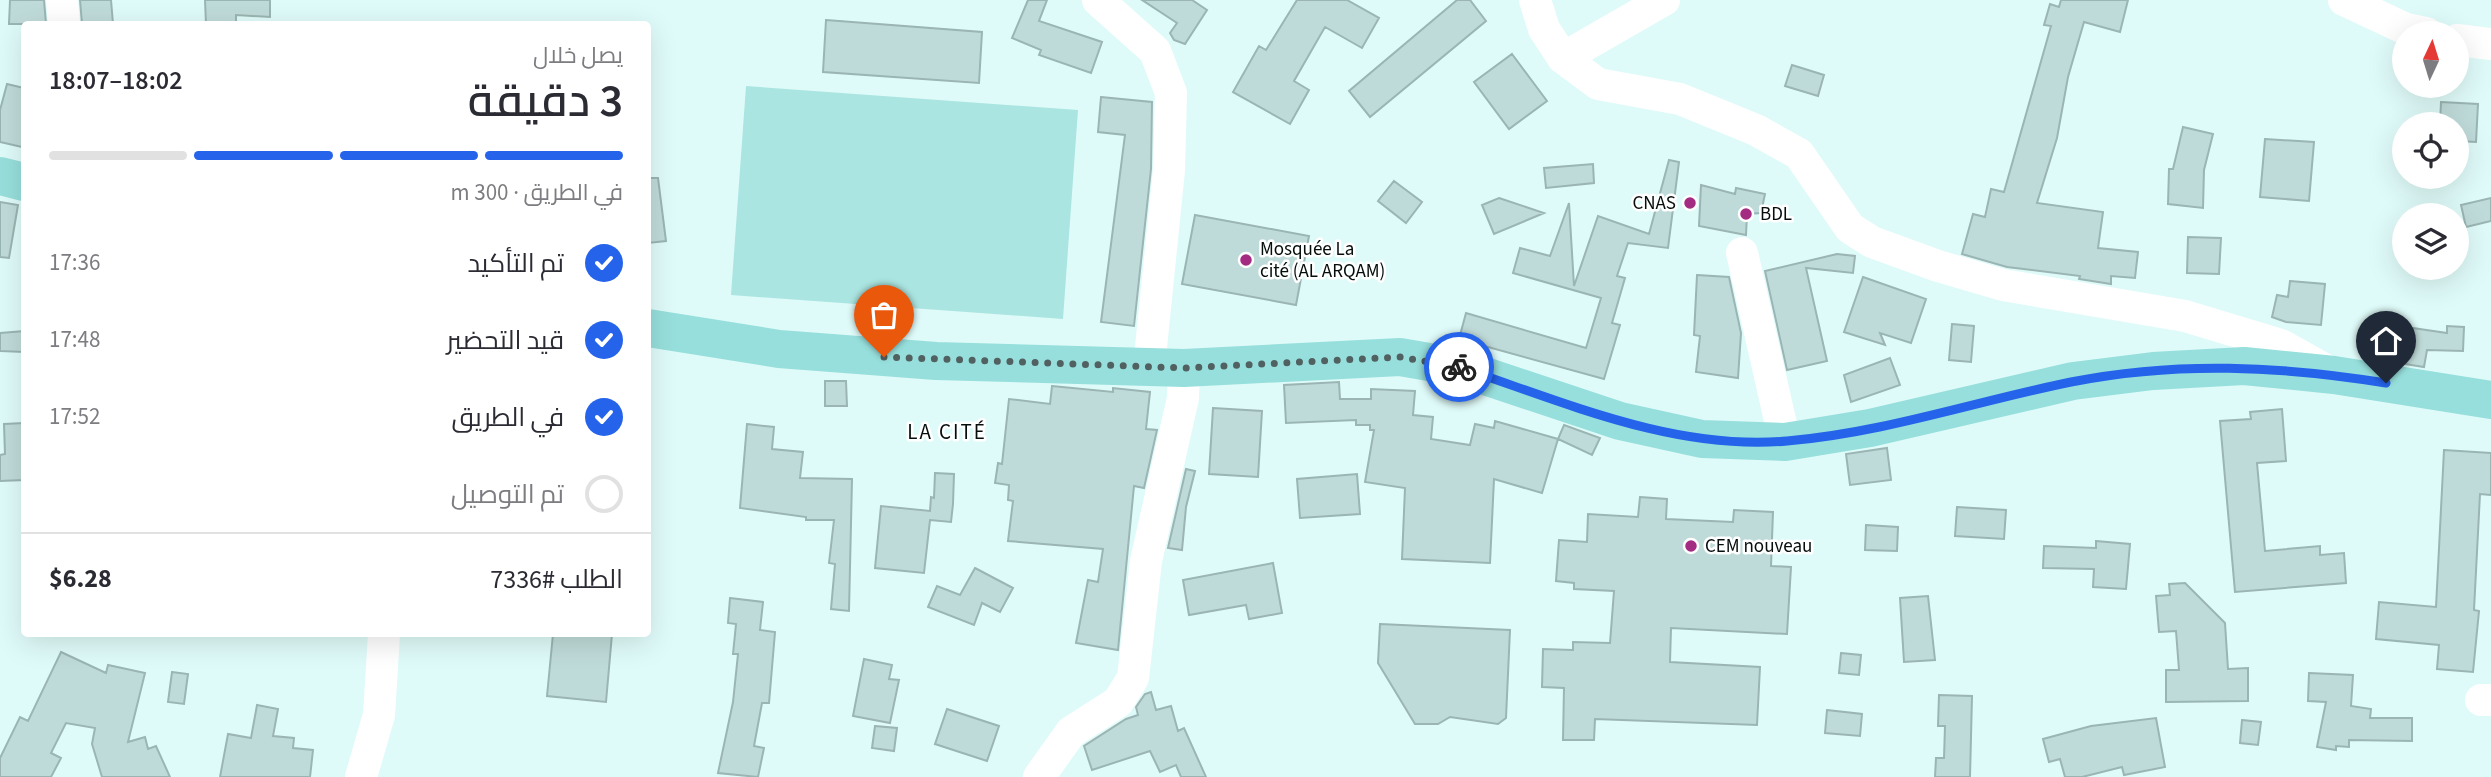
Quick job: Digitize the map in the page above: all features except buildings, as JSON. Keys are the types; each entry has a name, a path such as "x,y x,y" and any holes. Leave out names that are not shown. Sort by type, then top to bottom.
{"main road":[{"path":"651,328 779,349 936,361 1167,367 1400,357 1458,367 1619,421 1702,439 1785,442 1870,428 2073,381 2244,366 2334,375 2491,400"}],"street":[{"path":"62,0 64,21"},
{"path":"1039,777 1071,732 1118,702 1133,678 1146,561 1184,398 1167,367 1171,93 1155,51 1098,0"},
{"path":"1535,0 1544,29 1563,58 1598,84 1680,100 1756,130 1799,154 1850,228 1872,242 1938,267 2003,285 2185,316 2281,345 2334,375"},
{"path":"1563,58 1664,0"},
{"path":"2344,0 2392,22"},
{"path":"2469,41 2491,44"},
{"path":"1742,253 1785,442"},
{"path":"361,777 379,715 384,637"}],"shaded area":[{"path":"746,86 1078,110 1063,319 731,295"}],"way so far":[{"path":"884,357 1184,368 1400,357 1459,367"}],"place":[{"name":"CNAS","path":"1690,203"},
{"name":"BDL","path":"1746,214"},
{"name":"Mosquée La cité (AL ARQAM)","path":"1246,260"},
{"name":"CEM nouveau","path":"1691,546"}],"district":[{"name":"LA CITÉ","path":"947,432"}],"route":[{"path":"1459,367 1619,421 1702,439 1785,442 1870,428 2073,381 2153,372 2244,366 2386,383"}]}
